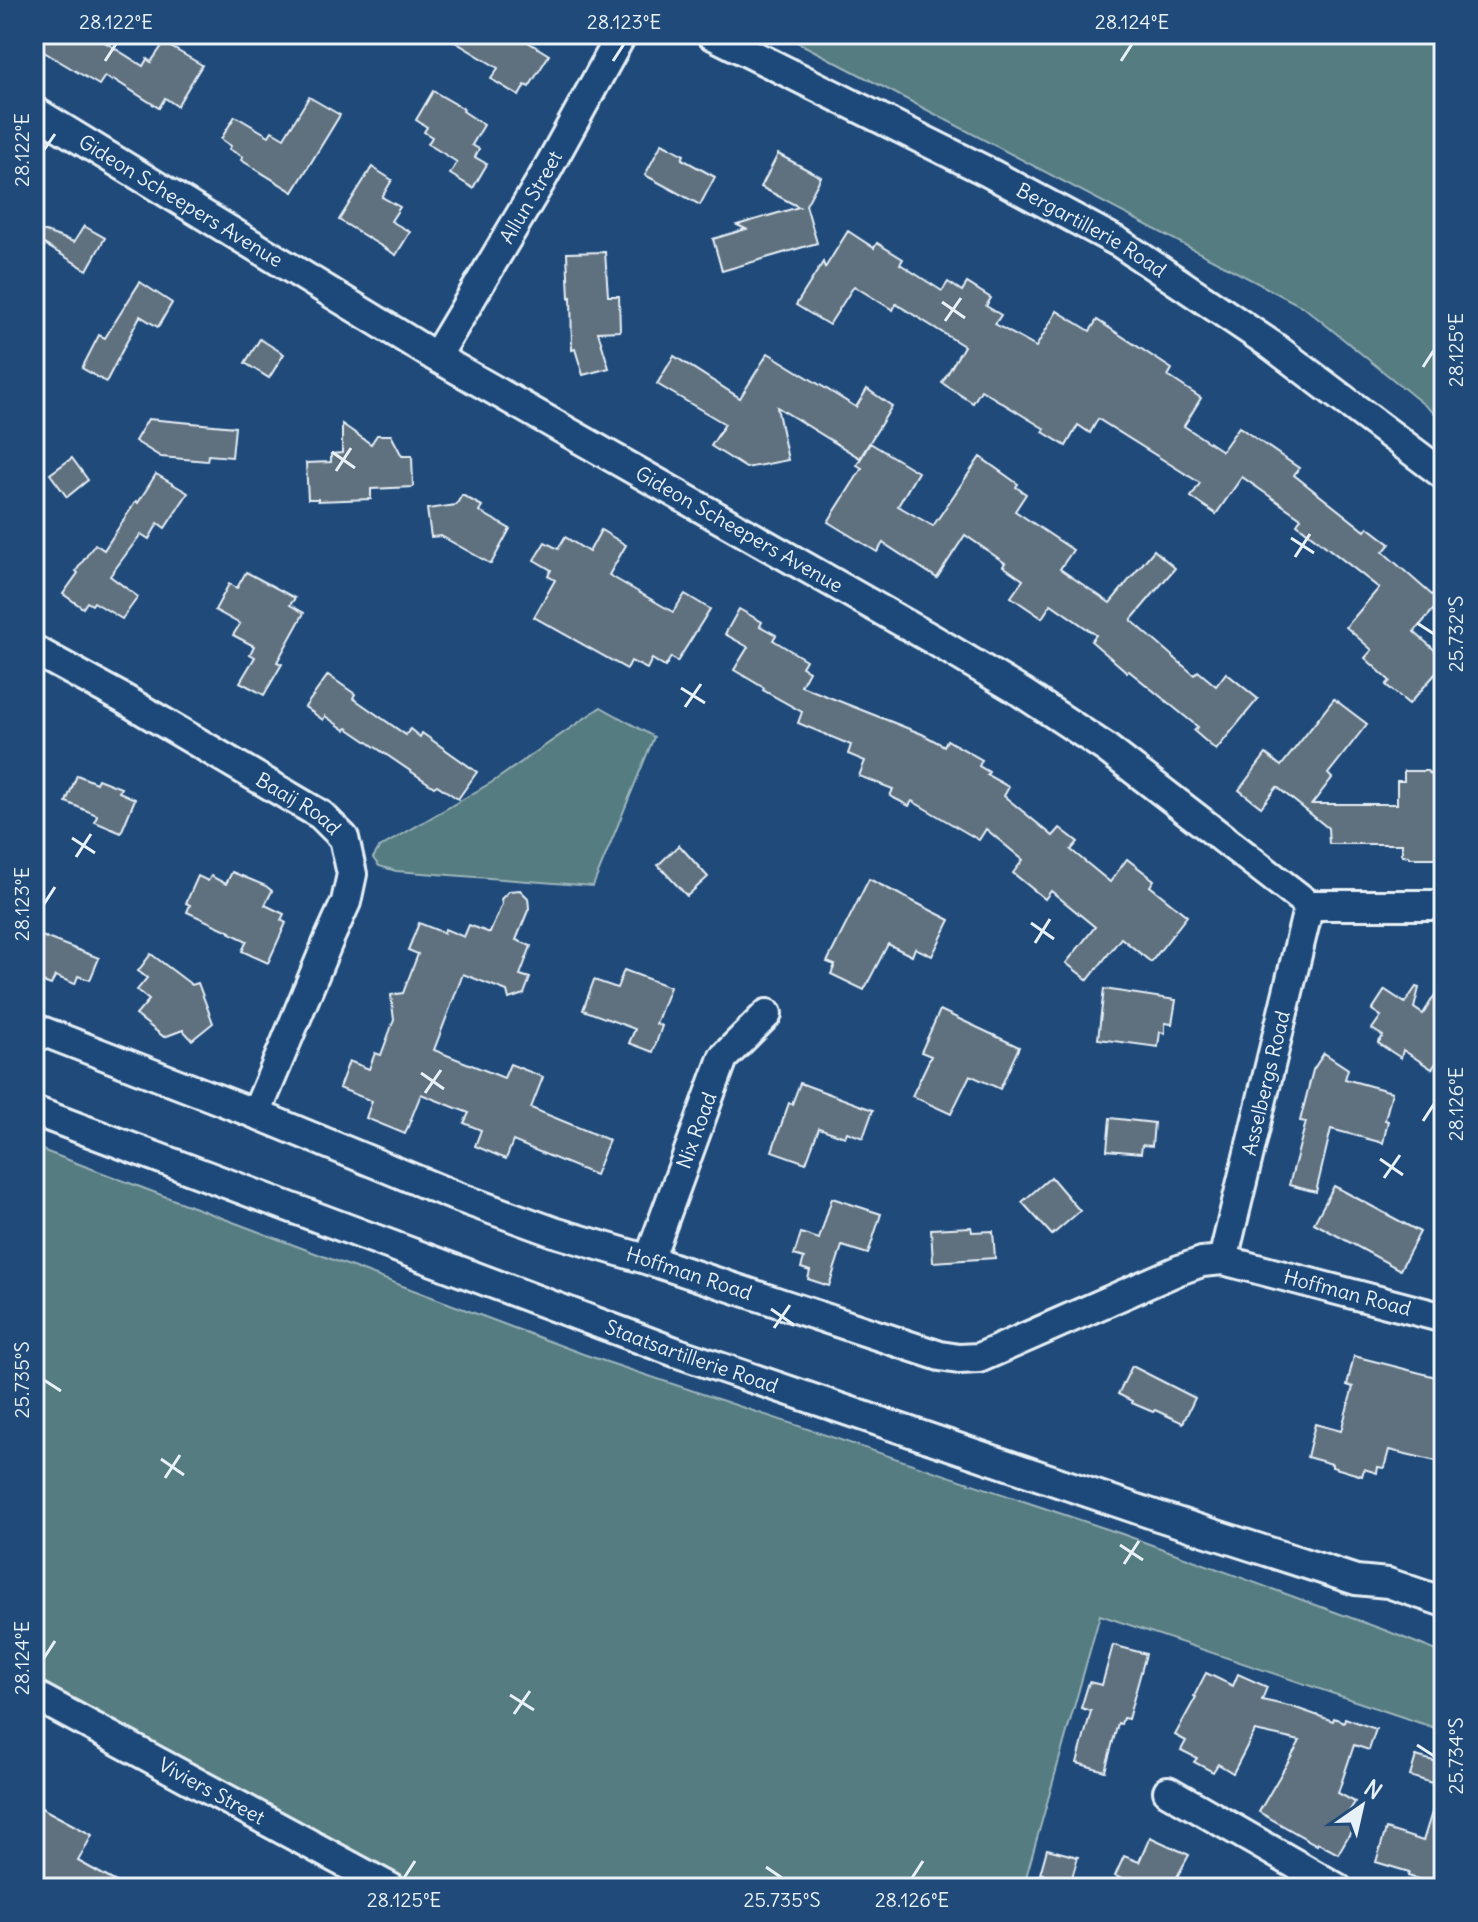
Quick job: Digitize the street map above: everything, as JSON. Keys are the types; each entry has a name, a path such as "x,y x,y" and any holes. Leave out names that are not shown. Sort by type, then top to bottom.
{"street":[{"name":"Allun Street","path":"436,357 542,179 622,34"},
{"name":"Bergartillerie Road","path":"711,34 986,171 1120,243 1270,344 1444,475"},
{"name":"Gideon Scheepers Avenue","path":"34,111 436,357 1021,692 1106,748 1309,905"},
{"name":"Baaij Road","path":"34,650 321,815 344,838 352,874 346,902 256,1114"},
{"path":"1309,905 1444,905"},
{"name":"Asselbergs Road","path":"1223,1260 1309,905"},
{"name":"Nix Road","path":"649,1260 723,1058 767,1014"},
{"name":"Hoffman Road","path":"34,1028 256,1114 455,1196 554,1232 940,1356 969,1360 979,1358 1179,1270 1202,1262 1223,1260 1444,1318"},
{"name":"Staatsartillerie Road","path":"34,1111 678,1353 1155,1515 1356,1580 1388,1583 1444,1602"},
{"name":"Staatsartillerie Road","path":"1356,1580 1387,1600 1444,1622"},
{"name":"Viviers Street","path":"34,1695 391,1888"},
{"path":"1168,1791 1337,1888"}],"green space":[{"path":"782,34 1444,34 1444,421 1305,308"},
{"path":"601,707 654,737 593,886 396,871 379,866 373,858 379,848 494,781"},
{"path":"34,1147 583,1354 1122,1534 1444,1654 1444,1731 1100,1615 1023,1888 416,1888 34,1682"}],"building":[{"path":"34,34 92,34 143,66 147,59 151,62 164,43 202,65 177,106 165,98 159,108 113,79 105,76 99,85 34,46"},
{"path":"442,34 515,34 549,55 529,87 525,85 519,96 491,79 498,68"},
{"path":"433,91 484,125 472,145 479,149 475,157 487,164 473,188 450,174 457,162 428,144 432,137 424,132 427,127 416,120"},
{"path":"309,97 340,115 293,192 241,160 243,157 229,149 231,146 221,139 235,116 269,136 272,131 284,138"},
{"path":"662,143 684,155 682,159 715,177 700,205 645,175"},
{"path":"778,154 821,177 806,205 817,243 722,271 713,239 746,229 737,225 799,207 761,187"},
{"path":"372,167 392,180 382,197 400,207 391,221 410,232 396,255 339,220"},
{"path":"84,226 105,238 87,270 34,238 37,229 74,242"},
{"path":"848,231 874,248 877,243 903,259 900,264 942,291 948,282 962,291 967,283 991,298 986,306 1001,315 995,324 1036,347 1057,311 1090,331 1097,320 1172,369 1168,376 1201,398 1184,426 1222,451 1239,427 1299,468 1294,475 1365,531 1368,527 1390,544 1383,552 1440,602 1414,632 1444,658 1444,664 1409,704 1386,685 1390,681 1365,658 1372,650 1346,627 1379,588 1297,524 1301,518 1242,477 1216,514 1191,497 1200,483 1098,419 1090,433 1078,425 1066,446 1043,432 1045,429 981,390 973,403 942,383 964,346 896,304 893,310 854,286 829,325 796,305 823,262 825,268"},
{"path":"605,252 608,296 619,296 620,331 598,332 609,368 583,375 575,349 572,350 567,253"},
{"path":"140,282 172,303 158,327 140,316 106,382 82,368 99,335 105,338"},
{"path":"260,339 284,354 269,378 245,363"},
{"path":"768,353 856,407 867,389 892,406 860,458 777,407 788,460 746,468 711,446 725,424 657,384 674,356 740,398"},
{"path":"148,419 235,427 232,457 208,455 207,461 161,457 135,441"},
{"path":"342,424 371,444 377,435 391,435 402,456 412,456 413,487 371,489 371,499 308,499 306,463 331,462 331,454 342,453"},
{"path":"870,443 918,472 898,506 933,526 980,457 1018,484 1016,487 1026,494 1015,511 1073,550 1060,569 1110,603 1154,550 1175,568 1131,620 1194,675 1198,671 1216,686 1226,673 1258,699 1216,750 1194,731 1198,727 1091,641 1096,635 1051,604 1042,618 1011,597 1023,580 965,535 937,578 883,543 877,552 828,522 862,468 857,465"},
{"path":"72,458 88,480 67,497 50,474"},
{"path":"156,474 188,493 165,528 158,523 149,539 141,534 110,576 138,597 122,619 94,602 92,605 87,602 83,608 63,594 95,544 104,550"},
{"path":"462,495 482,506 479,511 510,529 491,564 441,536 431,537 427,509 456,505"},
{"path":"601,530 626,545 609,575 673,612 685,594 710,609 677,662 671,657 665,667 652,659 647,669 631,661 627,669 534,617 555,580 548,576 551,570 534,560 545,542 558,549 565,537 589,552"},
{"path":"246,572 295,598 290,605 304,613 277,662 282,664 264,695 240,682 255,657 250,654 254,646 233,635 240,624 215,610 229,584 237,588"},
{"path":"739,609 762,622 760,626 776,635 773,640 806,660 802,667 809,671 801,686 922,734 944,746 947,740 982,760 979,766 989,772 987,775 1009,787 1004,796 1053,836 1060,828 1078,842 1071,850 1110,882 1127,859 1154,880 1150,886 1187,916 1151,962 1121,938 1088,980 1066,963 1095,927 1051,891 1045,899 1013,873 1023,860 986,829 979,840 912,801 909,806 890,796 893,789 859,776 865,761 848,754 851,745 798,723 802,712 734,670 748,647 725,634"},
{"path":"328,675 355,694 353,698 406,735 410,729 420,737 422,733 477,772 458,799 437,785 434,787 347,728 345,730 325,716 323,720 305,707"},
{"path":"1334,699 1367,724 1328,774 1332,778 1312,804 1397,804 1397,781 1404,781 1404,771 1427,771 1440,782 1440,798 1444,798 1444,858 1409,858 1402,855 1402,844 1329,844 1328,828 1277,787 1261,807 1239,790 1266,754 1281,766"},
{"path":"77,775 121,788 119,792 135,799 121,833 95,822 97,815 66,802"},
{"path":"679,845 708,877 687,896 658,865"},
{"path":"232,872 266,886 272,891 265,905 284,914 281,920 286,923 268,963 242,951 247,941 187,912 190,905 186,903 198,876 208,881 211,876 226,884"},
{"path":"869,879 950,920 932,956 915,948 912,956 888,944 864,990 831,974 835,965 827,962"},
{"path":"520,890 528,898 529,908 516,940 531,946 520,975 530,978 524,994 509,999 507,991 463,974 434,1050 504,1078 510,1064 543,1077 531,1108 609,1140 595,1175 513,1141 506,1159 475,1146 481,1130 464,1123 469,1113 421,1094 405,1134 366,1118 372,1101 339,1088 349,1061 369,1069 375,1053 381,1055 394,1020 391,995 403,993 418,954 408,950 419,923 464,937 469,925 490,933 502,904 501,899 509,891"},
{"path":"34,933 99,958 90,980 78,976 75,984 55,976 51,985 34,982"},
{"path":"151,954 192,985 198,983 213,1023 192,1040 183,1030 164,1037 136,1015 149,1000 137,990 147,978 138,971"},
{"path":"624,970 670,987 656,1024 662,1026 653,1052 629,1043 635,1029 583,1010 594,980 617,988"},
{"path":"1444,980 1444,1051 1432,1069 1403,1050 1401,1058 1378,1043 1383,1036 1372,1029 1381,1016 1372,1010 1385,990 1405,1003 1416,987 1419,988 1414,1008 1423,1014"},
{"path":"1104,989 1176,1000 1172,1024 1165,1023 1165,1033 1160,1032 1158,1047 1098,1039"},
{"path":"940,1010 1019,1047 1000,1089 970,1075 951,1114 912,1096 931,1056 921,1052"},
{"path":"1324,1053 1348,1069 1345,1079 1392,1092 1383,1143 1331,1129 1316,1192 1289,1185 1306,1122 1300,1121 1313,1070"},
{"path":"800,1083 873,1110 863,1138 847,1132 845,1137 819,1128 806,1163 772,1151 789,1103 792,1104"},
{"path":"1110,1118 1154,1123 1152,1146 1142,1145 1141,1153 1107,1150"},
{"path":"1051,1177 1080,1211 1052,1235 1022,1202"},
{"path":"1334,1186 1420,1232 1400,1270 1314,1223"},
{"path":"832,1198 881,1214 868,1254 842,1246 829,1286 808,1279 810,1271 801,1268 804,1258 794,1255 801,1233 819,1239"},
{"path":"971,1227 972,1232 993,1231 995,1258 933,1262 931,1229"},
{"path":"1354,1356 1444,1379 1444,1463 1389,1450 1384,1468 1378,1467 1377,1473 1364,1469 1362,1476 1307,1457 1315,1424 1341,1431 1353,1387 1347,1385"},
{"path":"1132,1366 1195,1398 1183,1423 1132,1403 1118,1394"},
{"path":"1113,1645 1146,1654 1128,1719 1123,1718 1121,1724 1118,1723 1105,1771 1077,1763 1091,1711 1081,1708 1089,1682 1102,1685"},
{"path":"1206,1673 1233,1686 1238,1674 1267,1687 1262,1700 1333,1721 1334,1718 1344,1722 1345,1718 1376,1729 1369,1750 1354,1745 1338,1793 1355,1802 1346,1817 1357,1821 1338,1854 1259,1812 1300,1741 1255,1731 1233,1773 1218,1764 1213,1772 1194,1762 1197,1758 1181,1750 1186,1741 1175,1735"},
{"path":"1416,1756 1444,1764 1444,1787 1410,1776"},
{"path":"1439,1790 1444,1791 1444,1882 1433,1878 1431,1883 1408,1876 1409,1872 1376,1862 1386,1829 1423,1841"},
{"path":"34,1804 92,1835 78,1861 127,1888 34,1888"},
{"path":"1150,1837 1189,1855 1171,1888 1142,1888 1115,1876 1124,1856 1139,1862"},
{"path":"1047,1849 1078,1857 1069,1888 1039,1888"}]}
